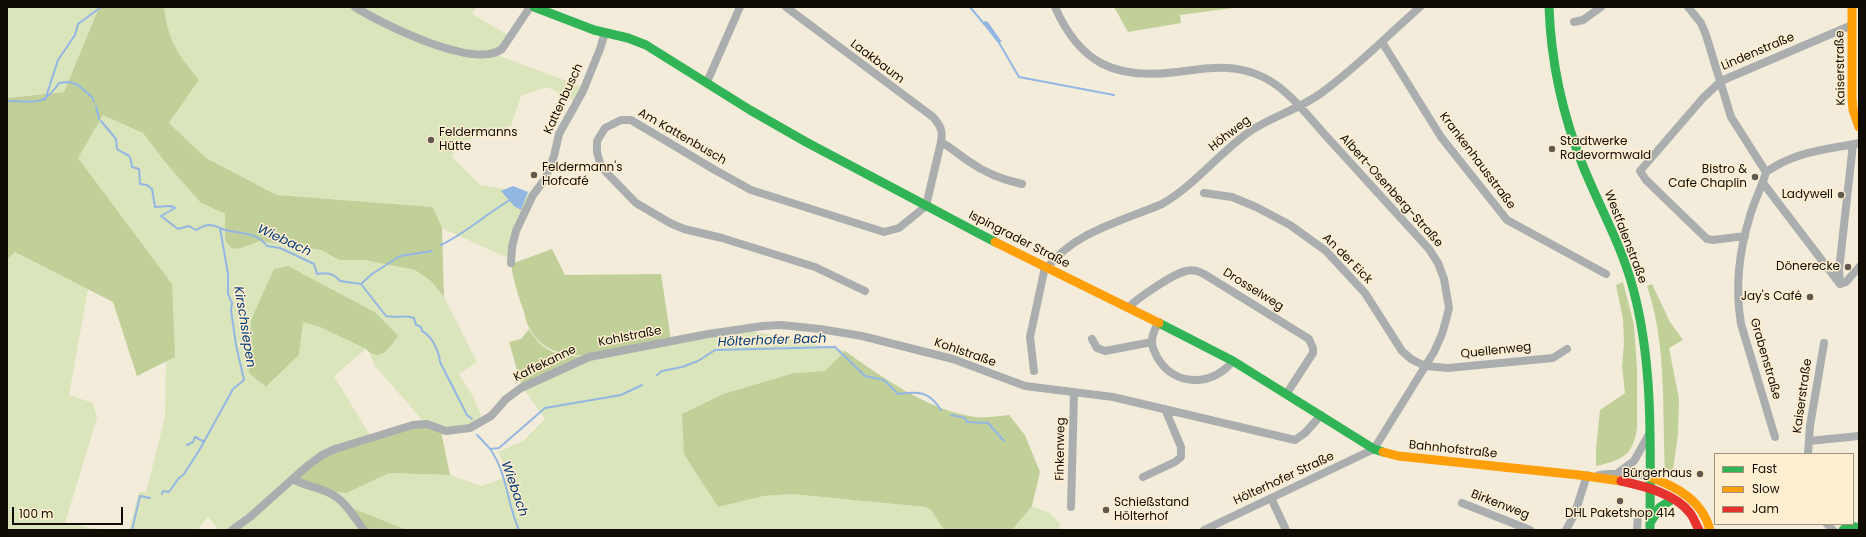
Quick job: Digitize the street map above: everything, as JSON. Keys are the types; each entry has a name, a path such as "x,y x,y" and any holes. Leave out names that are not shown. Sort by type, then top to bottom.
{"street":[{"path":"355,7 382,22 437,45 456,51 482,55 497,53 502,49 530,7"},
{"name":"Ispingrader Straße","path":"534,7 605,33 628,38 646,45 762,117 926,206 1046,268 1130,307 1233,361 1321,415"},
{"path":"707,82 740,7"},
{"name":"Laakbaum","path":"786,7 934,118 940,125 942,134 941,142 926,206"},
{"name":"Albert-Osenberg-Straße","path":"1055,7 1075,42 1092,57 1116,70 1153,74 1208,67 1243,70 1271,82 1299,107 1429,248 1438,263 1444,279 1449,308 1442,334 1425,366 1374,449"},
{"name":"Höhweg","path":"1046,268 1056,257 1083,238 1109,224 1151,209 1171,199 1202,173 1223,152 1245,135 1266,122 1299,107 1325,91 1420,7"},
{"name":"Westfalenstraße","path":"1549,7 1553,59 1565,116 1576,149 1625,265 1635,298 1643,337 1648,376 1650,433 1650,526"},
{"path":"1574,22 1583,20 1601,7"},
{"path":"1688,7 1701,23 1731,117 1766,172 1779,164 1816,150 1856,143 1839,270 1840,284"},
{"name":"Kaiserstraße","path":"1852,7 1852,98 1853,110 1859,127"},
{"name":"Lindenstraße","path":"1745,236 1713,240 1707,239 1640,173 1656,151 1720,81 1852,25"},
{"name":"Kattenbusch","path":"511,262 512,247 518,224 533,195 545,179 554,156 559,134 583,91 605,33"},
{"name":"Krankenhausstraße","path":"1382,42 1441,137 1507,220 1606,274"},
{"name":"Am Kattenbusch","path":"865,291 815,267 722,238 684,229 670,223 636,203 624,193 600,164 597,158 596,147 602,132 609,125 621,120 636,122 751,190 884,232 899,228 926,206"},
{"path":"941,142 970,163 987,172 1009,181 1022,184"},
{"name":"Grabenstraße","path":"1766,172 1755,201 1745,236 1738,289 1741,324 1775,438"},
{"path":"1763,183 1840,284"},
{"name":"An der Eick","path":"1204,193 1232,196 1256,206 1290,225 1321,247 1365,293 1402,351 1411,359 1425,366"},
{"path":"1840,284 1846,282 1859,267"},
{"path":"1034,371 1030,337 1046,268"},
{"name":"Drosselweg","path":"1130,307 1137,299 1149,291 1185,271 1197,270 1309,339 1313,348 1313,353 1287,394"},
{"path":"1159,322 1153,332 1153,348 1170,372 1185,379 1202,380 1218,375 1233,361"},
{"name":"Kohlstraße","path":"589,357 746,328 781,326 820,329 862,336 953,359 1025,386 1113,397 1294,440 1305,433 1321,415"},
{"path":"1092,339 1097,348 1105,351 1152,342"},
{"name":"Kaiserstraße","path":"1808,453 1824,343"},
{"name":"Quellenweg","path":"1425,366 1448,368 1553,358 1567,349"},
{"name":"Kaffekanne","path":"293,479 322,455 349,444 419,424 427,424 446,431 476,426 491,416 511,395 589,357"},
{"name":"Finkenweg","path":"1072,507 1074,393"},
{"path":"1143,477 1175,462 1181,457 1181,447 1165,409"},
{"name":"Bahnhofstraße","path":"1321,415 1374,449 1398,456 1590,476 1633,483 1673,499 1693,515 1699,530"},
{"path":"1619,472 1634,461 1650,433"},
{"path":"1809,441 1859,436"},
{"name":"Hölterhofer Straße","path":"1204,530 1374,449"},
{"name":"Bahnhofstraße","path":"1590,476 1619,472 1650,477"},
{"path":"1566,530 1575,513 1590,476"},
{"path":"1650,477 1668,484 1691,498 1704,514 1710,530"},
{"path":"232,530 250,517 293,479 303,486 334,495 347,507 364,530"},
{"path":"1271,498 1286,530"},
{"path":"1650,526 1660,507 1673,499"},
{"name":"Birkenweg","path":"1462,503 1530,530"},
{"path":"1637,530 1638,514"},
{"path":"1843,530 1850,526 1859,528"}],"green space":[{"path":"7,7 99,7 64,92 7,98"},
{"path":"99,7 164,7 171,38 185,62 199,80 169,123 206,158 277,195 433,207 442,228 444,297 431,281 415,270 364,260 339,260 321,250 260,241 238,249 231,248 225,240 225,214 200,202 165,162 143,133 103,115 78,158 172,284 175,357 137,376 113,302 15,252 7,260 7,98 64,92"},
{"path":"164,7 353,7 436,46 490,57 497,55 583,87 576,102 547,87 521,96 511,126 456,144 452,157 480,185 531,193 510,259 442,228 433,207 277,195 206,158 169,123 199,80 185,62 171,38"},
{"path":"357,7 476,7 472,14 508,35 499,48 490,52 472,51 438,44"},
{"path":"1114,7 1241,7 1180,15 1181,23 1128,32"},
{"path":"103,114 143,133 165,162 200,202 225,214 225,240 238,249 260,241 321,250 339,260 364,260 415,270 431,281 444,297 477,362 459,374 474,398 483,421 457,430 425,423 375,366 369,353 379,354 288,266 249,373 267,387 299,355 303,321 320,327 366,349 334,376 371,437 334,448 231,530 219,530 208,517 197,530 129,530 139,492 146,492 165,417 166,361 175,356 78,158"},
{"path":"552,249 565,275 661,274 671,340 594,355 575,355 557,352 542,343 530,329 528,324 516,287 511,264"},
{"path":"15,252 88,289 69,395 93,403 97,418 65,523 103,530 7,530 7,260"},
{"path":"288,266 376,313 398,336 392,345 384,352 376,355 320,327 303,322 299,355 266,387 249,373 251,320 274,269"},
{"path":"1623,282 1634,325 1637,368 1637,428 1633,445 1625,455 1619,459 1596,466 1596,449 1600,410 1625,393 1622,367 1624,344 1623,319 1616,285"},
{"path":"1652,284 1670,322 1683,340 1669,348 1679,399 1678,435 1672,477 1665,470 1661,354 1658,331 1647,286"},
{"path":"529,329 540,344 547,349 569,356 587,357 522,387 509,342 521,339"},
{"path":"747,330 845,351 825,371 794,373 723,394 682,414 703,482 718,507 764,496 791,494 926,507 932,511 944,530 407,530 347,506 330,492 348,493 389,473 450,475 481,486 510,476 498,452 523,441 545,419 523,388 589,358"},
{"path":"845,351 888,381 935,406 974,417 1009,415 1025,435 1040,472 1032,506 1012,530 944,530 932,511 926,507 791,494 764,496 718,507 684,454 682,414 723,394 794,373 825,371"},
{"path":"426,425 441,431 450,475 389,473 347,493 330,492 295,479 322,456"},
{"path":"292,481 334,496 363,530 234,530"},
{"path":"347,506 407,530 365,530"},
{"path":"1032,506 1050,513 1060,524 1058,530 1012,530"}],"water":[{"path":"984,21 988,22 1002,42 997,42 984,25"},
{"path":"513,186 528,192 521,210 514,206 501,191"}],"waterway":[{"path":"45,100 58,60 75,35 78,24 101,7"},
{"path":"970,7 985,25"},
{"path":"998,41 1019,77 1114,95"},
{"name":"Wiebach","path":"7,101 31,102 42,100 47,97 59,83 69,82 78,85 92,97 94,102"},
{"name":"Wiebach","path":"96,106 99,119"},
{"name":"Wiebach","path":"101,121 116,139 117,149 129,156 132,167 139,169 140,184 147,185 152,189 155,207 171,206 175,208 161,216 178,229 189,226 196,230 206,225 212,225 225,230 248,234 263,241 267,246 280,248 314,264 317,274 330,274 335,276 340,281 361,284 386,316 414,318 416,325 421,327 422,331 429,336 434,344 440,362 467,415 472,419"},
{"path":"441,245 459,235 510,200"},
{"name":"Kirschsiepen","path":"162,494 163,491 169,492 178,479 184,474 200,449 233,389 244,380 236,345 231,310 232,303 228,294 228,274 220,228"},
{"path":"361,284 372,274 400,256 432,251"},
{"name":"Hölterhofer Bach","path":"657,375 662,371 682,367 698,361 715,350 835,347 865,376 884,380 898,394 917,393 927,396 932,399 941,410"},
{"name":"Hölterhofer Bach","path":"490,449 499,448 545,408 621,395 642,385"},
{"name":"Hölterhofer Bach","path":"951,415 965,418 967,422 988,423 1004,441"},
{"name":"Wiebach","path":"477,435 496,458 519,530"},
{"path":"187,445 193,442 195,437 203,441"},
{"name":"Kirschsiepen","path":"132,530 140,496 150,498"}],"traffic: fast":[{"path":"534,7 594,30 628,38 646,45 750,110 806,142 995,242"},
{"path":"1549,7 1555,68 1569,127 1583,166 1624,260 1634,292 1640,321 1645,351 1650,410 1650,530"},
{"path":"1159,323 1233,361 1374,449 1383,452"},
{"path":"1650,523 1660,507 1673,499"},
{"path":"1843,530 1850,526 1859,528"}],"traffic: slow":[{"path":"1852,7 1852,98 1853,110 1859,127"},
{"path":"995,242 1159,323"},
{"path":"1383,452 1398,456 1579,475 1621,481"},
{"path":"1650,477 1679,490 1695,503 1701,510 1710,530"}],"traffic: jam":[{"path":"1621,481 1649,488 1677,501 1690,513 1699,530"}],"place":[{"name":"Feldermanns Hütte","path":"431,140"},
{"name":"Stadtwerke Radevormwald","path":"1552,149"},
{"name":"Feldermann's Hofcafé","path":"534,175"},
{"name":"Bistro & Cafe Chaplin","path":"1755,177"},
{"name":"Ladywell","path":"1841,195"},
{"name":"Dönerecke","path":"1848,267"},
{"name":"Jay's Café","path":"1810,297"},
{"name":"Bürgerhaus","path":"1700,474"},
{"name":"DHL Paketshop 414","path":"1620,501"},
{"name":"Schießstand Hölterhof","path":"1106,510"}]}
